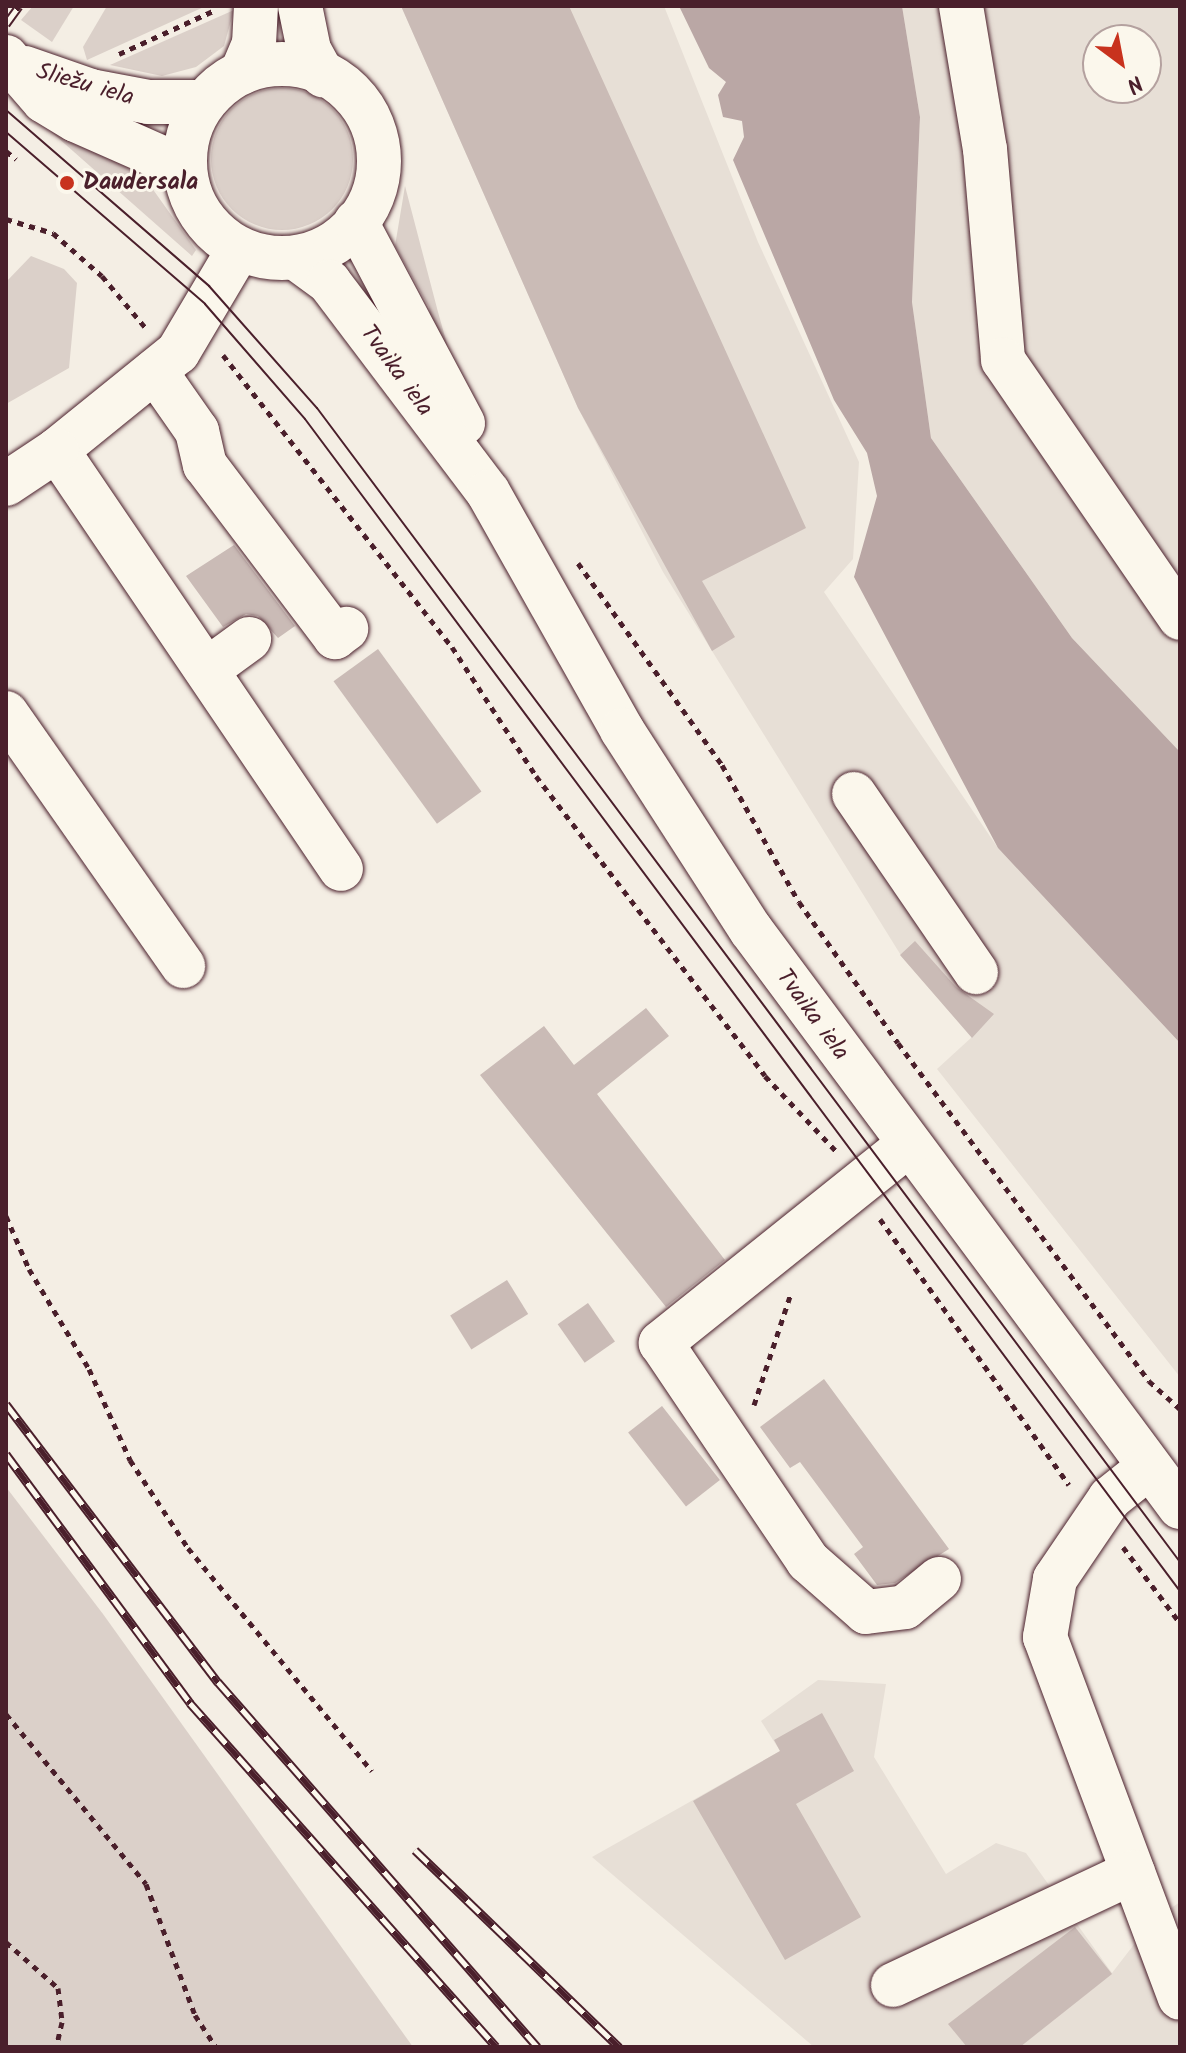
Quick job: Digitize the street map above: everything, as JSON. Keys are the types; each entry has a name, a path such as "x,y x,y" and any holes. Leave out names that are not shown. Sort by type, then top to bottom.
{"street":[{"path":"242,72 254,44 256,6"},
{"path":"300,6 309,50 323,75"},
{"path":"961,6 985,149 1003,360 1180,618"},
{"name":"Sliežu iela","path":"10,61 91,91 148,102 204,102"},
{"name":"Sliežu iela","path":"10,61 44,101 76,120 185,168"},
{"name":"Tvaika iela","path":"273,64 323,75 357,99 373,125 380,155 377,186 356,222 321,251 296,258 239,249 207,224 191,197 185,168 187,141 204,102 242,72 273,64"},
{"name":"Tvaika iela","path":"356,222 478,454 488,492"},
{"path":"6,484 57,450 177,348 239,249"},
{"name":"Tvaika iela","path":"296,258 329,282 488,492 686,834 908,1145 1180,1507"},
{"path":"177,348 205,465 335,637 346,629"},
{"path":"57,450 341,869"},
{"path":"208,669 249,639"},
{"path":"6,713 183,966"},
{"path":"854,794 976,972"},
{"path":"908,1145 661,1343 808,1561 866,1612 905,1607 939,1579"},
{"path":"1149,1467 1110,1498 1055,1579 1045,1637 1180,1998"},
{"path":"893,1985 1133,1872"}],"path":[{"path":"113,57 223,6"},
{"path":"6,151 16,159"},
{"path":"6,219 53,233 102,276 136,320 177,348 452,647 536,776 765,1076 807,1114 1098,1517 1180,1623"},
{"path":"566,554 590,573 722,765 799,902 898,1043 1149,1381 1180,1409"},
{"path":"6,1216 29,1269 89,1369 130,1460 179,1536 372,1771"},
{"path":"736,1454 797,1276"},
{"path":"6,1714 146,1884 195,2015 216,2047"},
{"path":"6,1942 58,1988 62,2022 56,2047"}],"shaded area":[{"path":"33,6 74,6 52,42 21,20"},
{"path":"107,6 206,6 87,60 83,47"},
{"path":"401,6 664,6 758,242 859,462 853,559 824,592 998,848 1180,1043 1180,1377 937,1069 972,1037 902,957 663,572 578,408"},
{"path":"679,6 902,6 920,117 912,302 931,438 1072,638 1180,752 1180,1043 998,848 854,577 877,496 867,453 834,400 733,160 744,137 742,121 723,117 718,95 726,82 709,68"},
{"path":"902,6 1180,6 1180,752 1072,638 931,438 912,302 920,117"},
{"path":"234,10 224,46 196,67 162,76 110,65"},
{"path":"282,88 309,93 332,109 348,132 353,159 348,186 332,209 309,225 282,230 255,225 232,209 216,186 211,159 216,132 232,109 255,93"},
{"path":"6,92 55,129 137,167 196,250 192,256"},
{"path":"405,186 449,351 432,332 429,307 395,246"},
{"path":"31,256 64,269 77,283 69,368 6,404 6,282"},
{"path":"6,1487 103,1614 413,2047 6,2047"},
{"path":"818,1680 886,1684 874,1757 946,1874 996,1843 1026,1853 1112,1973 1152,1921 1180,1902 1180,2047 814,2047 592,1857 780,1751 761,1721"}],"building":[{"path":"401,6 569,6 806,528 702,581 735,637 712,651 578,408"},
{"path":"234,545 295,626 278,638 258,616 246,614 223,627 186,576"},
{"path":"378,649 481,791 437,824 334,681"},
{"path":"915,941 956,987 994,1014 972,1038 900,955"},
{"path":"646,1008 669,1036 597,1094 725,1260 666,1307 480,1075 544,1026 574,1065"},
{"path":"507,1280 528,1314 471,1349 450,1316"},
{"path":"588,1303 615,1342 585,1363 558,1324"},
{"path":"824,1379 949,1549 895,1583 877,1585 854,1554 863,1547 800,1462 790,1468 760,1427"},
{"path":"662,1406 720,1480 686,1507 628,1432"},
{"path":"822,1713 854,1771 796,1804 861,1917 785,1960 693,1801 780,1751 774,1740"},
{"path":"1075,1927 1112,1974 1020,2047 967,2047 948,2024"}],"tram line":[{"path":"6,110 209,286 317,408 1180,1562"},
{"path":"6,132 205,304 305,419 1180,1591"}],"railway":[{"path":"6,24 19,6"},
{"path":"6,1404 218,1682 538,2047"},
{"path":"6,1454 190,1703 496,2047"},
{"path":"415,1850 619,2047"}],"place":[{"name":"Daudersala","path":"67,183"}]}
